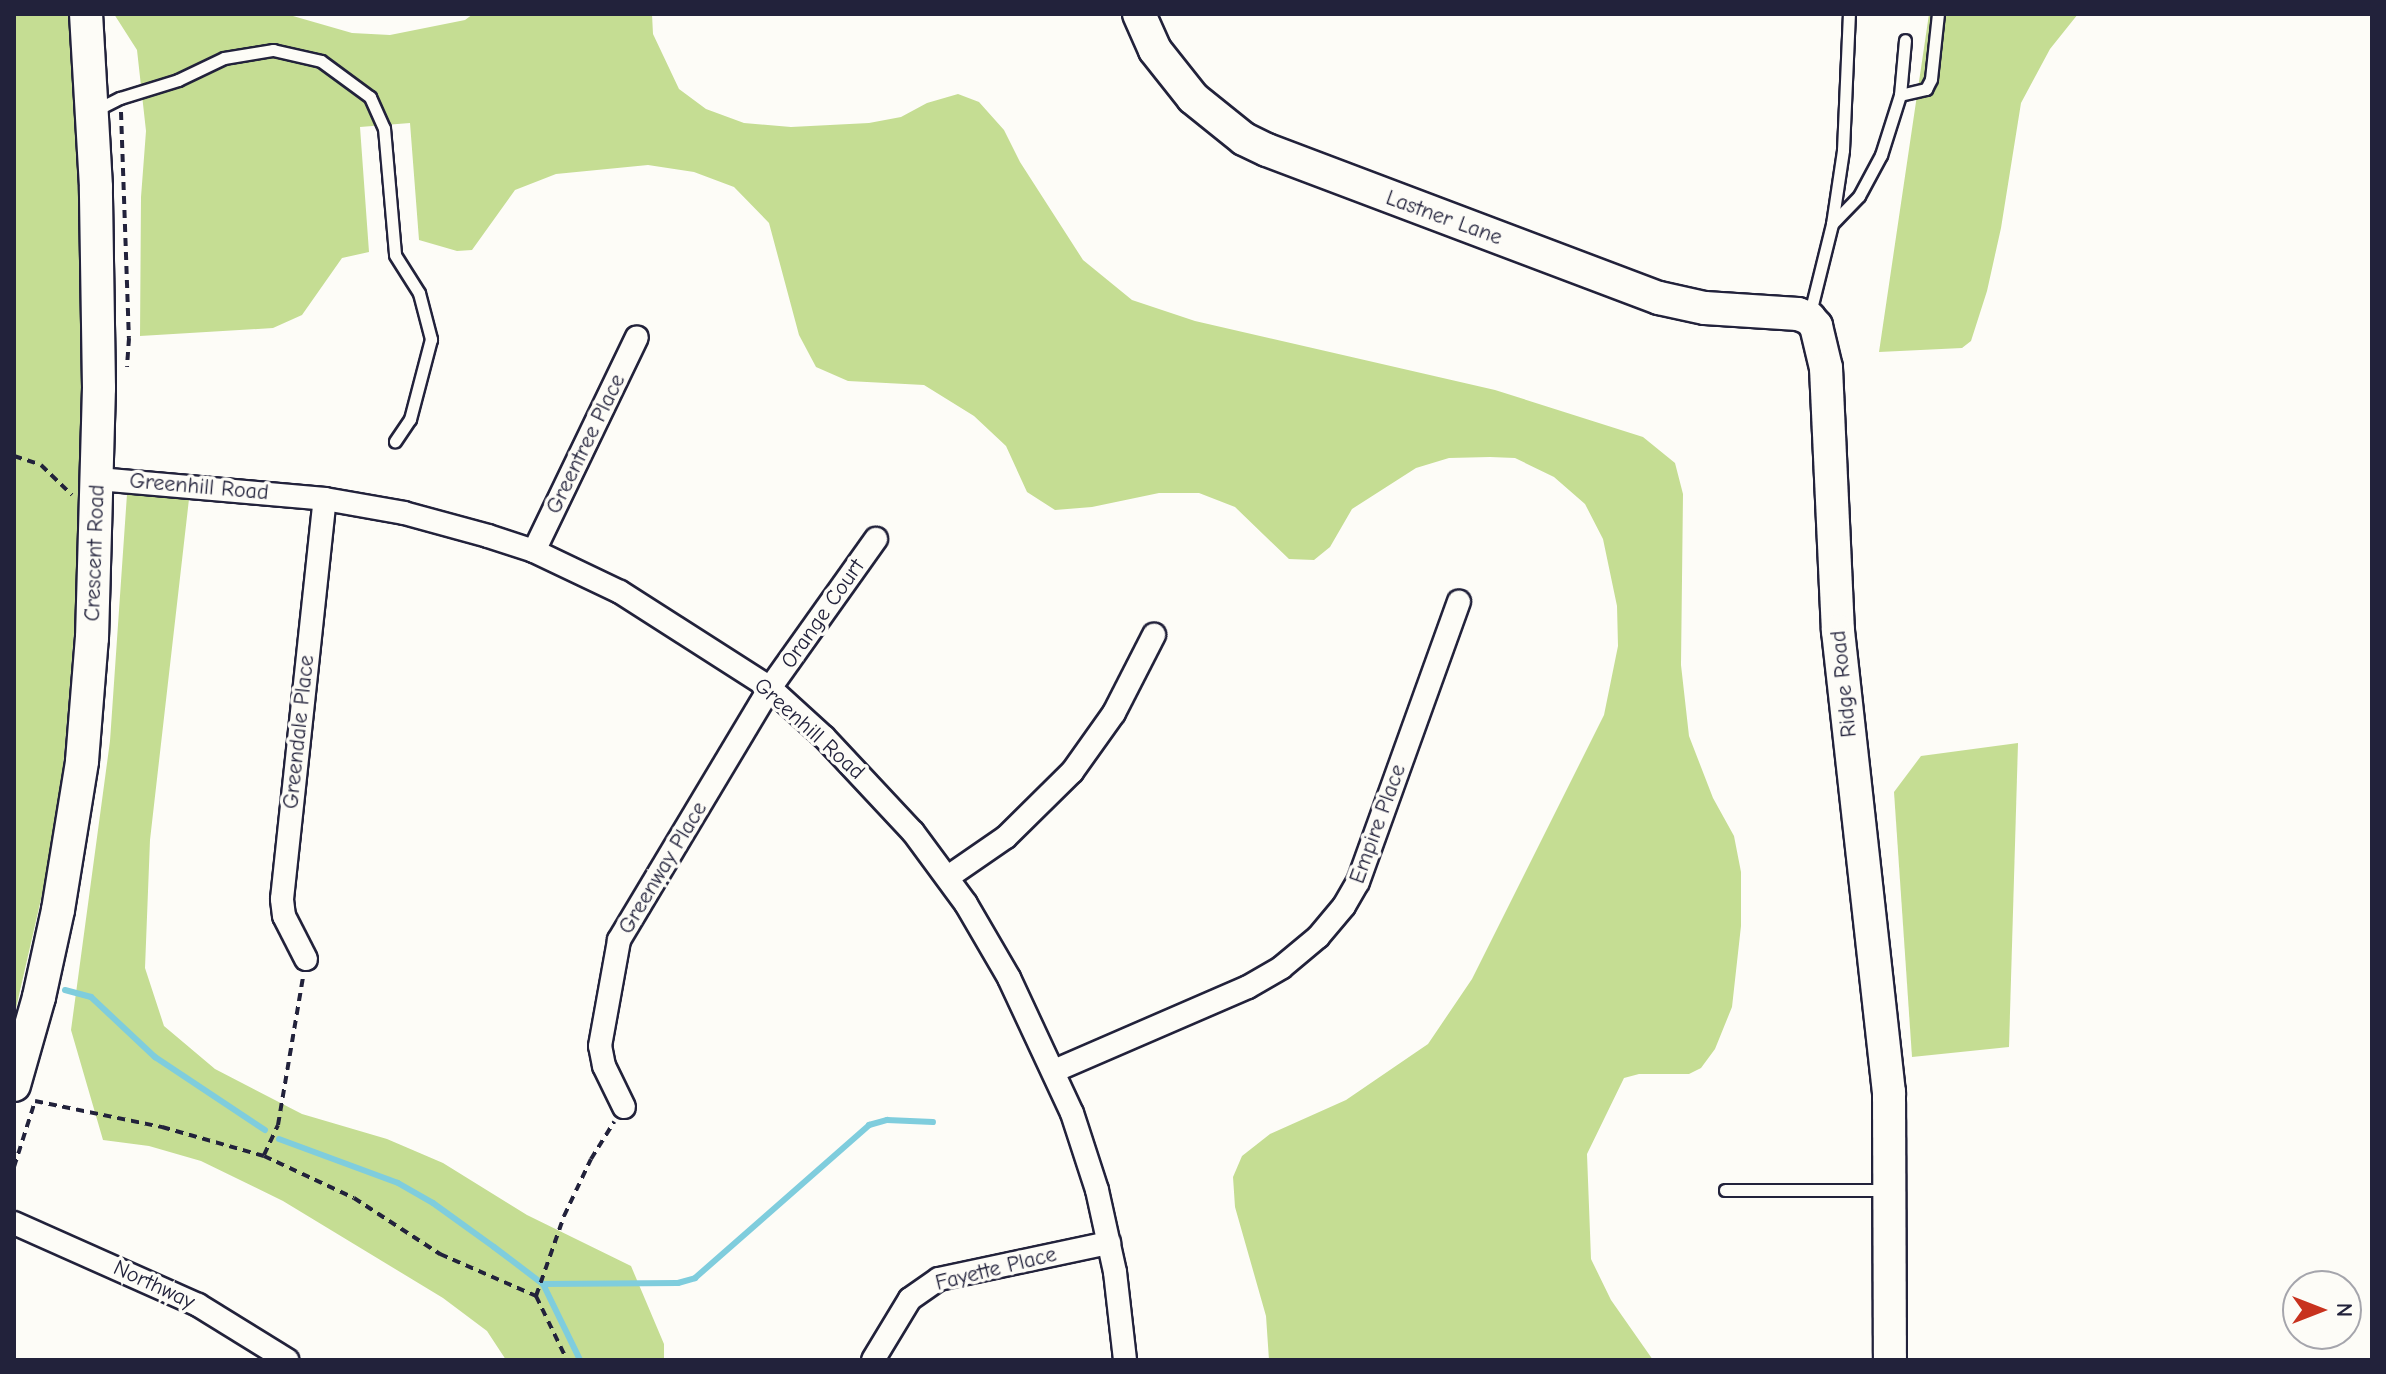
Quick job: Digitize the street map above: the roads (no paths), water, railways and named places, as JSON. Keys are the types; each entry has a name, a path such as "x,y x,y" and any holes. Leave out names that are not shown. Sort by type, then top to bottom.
{"street":[{"name":"Crescent Road","path":"14,1085 49,953 75,815 92,652 88,489 96,187 86,14"},
{"name":"Lastner Lane","path":"1139,14 1155,50 1193,98 1244,139 1267,150 1659,298 1705,308 1809,318"},
{"name":"Ridge Road","path":"1809,318 1821,340 1826,368 1838,631 1887,1060 1890,1360"},
{"name":"Greentree Place","path":"534,551 637,337"},
{"name":"Greenhill Road","path":"88,489 325,499 447,524 534,551 620,592 770,688 875,790 948,877 1009,978 1054,1071 1087,1157 1109,1243 1125,1360"},
{"name":"Greendale Place","path":"306,959 284,916 282,899 325,499"},
{"name":"Orange Court","path":"770,688 876,539"},
{"name":"Empire Place","path":"1054,1071 1248,987 1298,956 1325,929 1358,882 1459,602"},
{"path":"948,877 1006,837 1072,772 1121,703 1154,635"},
{"name":"Greenway Place","path":"624,1107 604,1066 600,1046 619,940 770,688"},
{"name":"Northway","path":"14,1223 198,1305 281,1358"},
{"name":"Fayette Place","path":"873,1360 910,1299 939,1279 1109,1243"}],"lane":[{"path":"1809,318 1832,224 1847,109 1849,14"},
{"path":"1900,95 1926,89 1938,14"},
{"path":"1832,224 1871,178 1900,95 1905,40"},
{"path":"91,112 120,98 178,80 224,58 252,51 273,50 321,61 370,97 384,128 395,255 419,293 431,339 410,419 395,441"},
{"path":"1725,1190 1890,1190"}],"waterway":[{"path":"65,990 91,997 155,1057 265,1130"},
{"path":"543,1284 678,1283 695,1278 869,1125 887,1120 933,1122"},
{"path":"279,1139 398,1183 433,1203 494,1247 543,1284 580,1360"}]}
